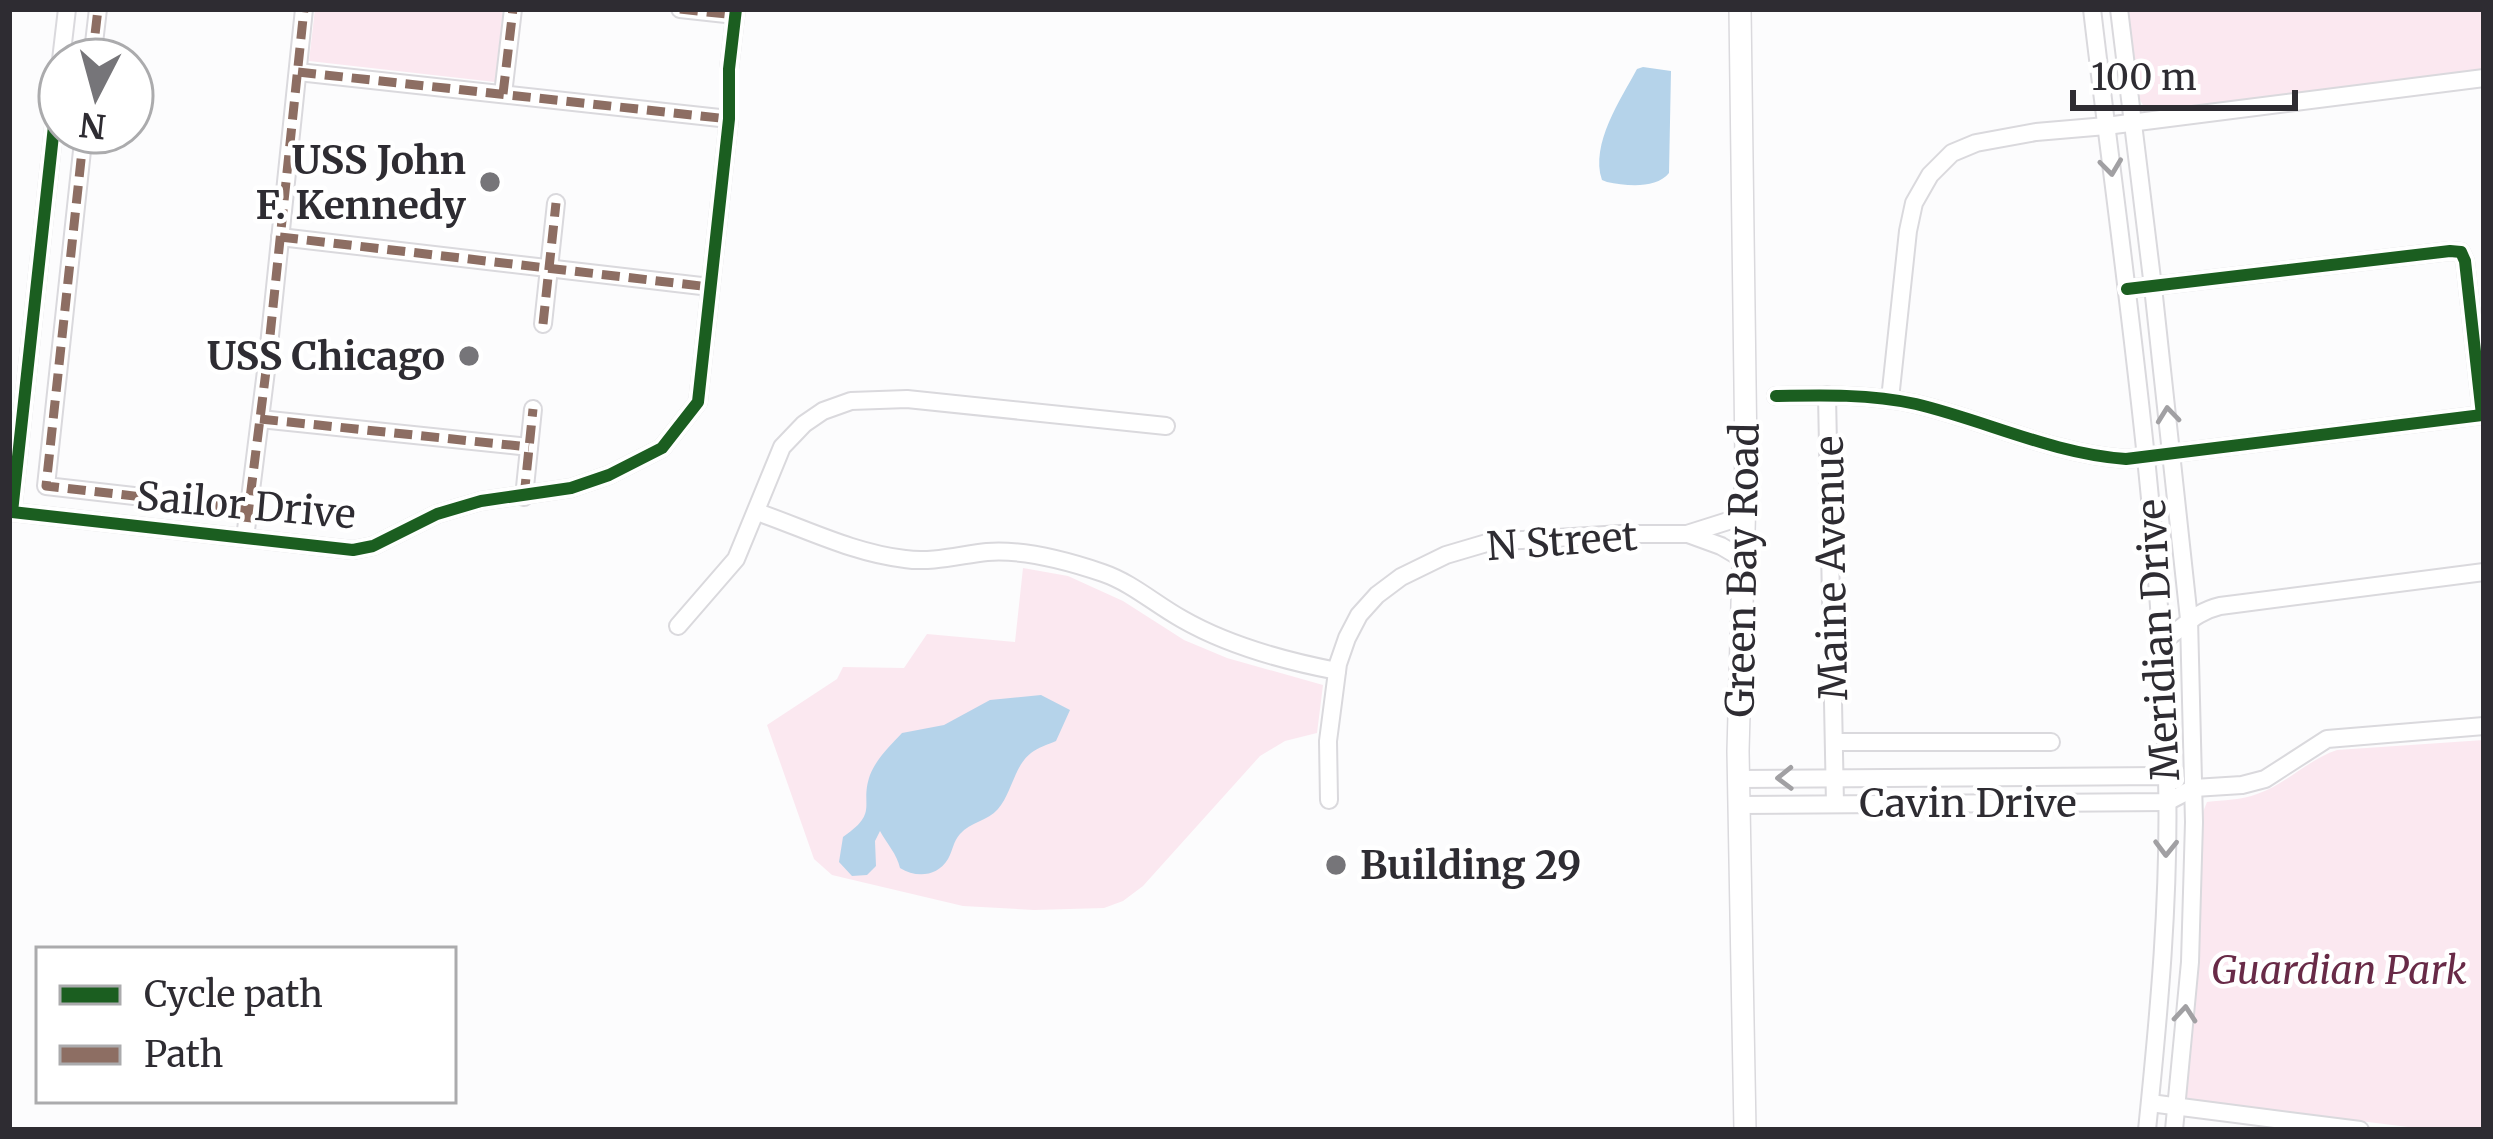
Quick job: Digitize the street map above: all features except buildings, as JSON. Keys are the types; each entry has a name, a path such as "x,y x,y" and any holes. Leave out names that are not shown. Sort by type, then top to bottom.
{"main road":[{"name":"Green Bay Road","path":"1740,9 1746,458 1738,779 1745,1130"}],"street":[{"path":"245,538 304,9"},
{"path":"503,94 512,9"},
{"path":"680,9 736,12"},
{"name":"Meridian Drive","path":"2092,9 2146,458 2162,640 2168,802 2162,982 2147,1130"},
{"name":"Meridian Drive","path":"2119,9 2189,619 2194,788 2190,962 2174,1130"},
{"name":"Sailor Drive","path":"51,156 12,512 353,550 373,546 437,514 481,501 571,488 609,475 662,448 698,402 736,12"},
{"path":"298,72 729,119"},
{"path":"1890,399 1908,231 1920,188 1952,153 1976,143 2036,132 2484,78"},
{"path":"81,156 46,486 248,509"},
{"path":"544,324 556,203"},
{"path":"280,237 710,287"},
{"path":"1776,396 1890,399 2072,452 2112,458 2146,458 2482,416 2461,252 2127,290"},
{"name":"Maine Avenue","path":"1827,395 1835,804"},
{"path":"678,626 736,559 782,447 814,416 851,401 907,399 1166,426"},
{"path":"524,497 533,409"},
{"path":"260,419 529,447"},
{"path":"757,512 850,547 900,559 1004,552 1102,572 1197,627 1274,656 1337,671"},
{"name":"N Street","path":"1329,800 1328,741 1337,671 1347,638 1359,615 1401,577 1446,554 1490,542 1688,534 1744,516"},
{"name":"N Street","path":"1688,534 1743,559"},
{"path":"2162,640 2202,611 2220,606 2484,572"},
{"name":"Cavin Drive","path":"1739,805 2168,802 2194,788 2265,779 2315,745 2340,736 2484,726"},
{"name":"Maine Avenue","path":"1834,742 2051,742"},
{"name":"Cavin Drive","path":"1738,779 2168,777 2194,788"},
{"path":"2150,1103 2360,1130"}],"green space":[{"path":"315,9 503,9 495,82 309,61"},
{"path":"2128,9 2484,9 2484,70 2157,110 2144,107 2139,98"},
{"path":"1023,568 1068,576 1123,601 1184,640 1227,658 1323,685 1317,733 1285,741 1260,756 1143,886 1104,908 963,906 832,875 814,859 767,725 837,679 843,667 904,668 927,634 1015,642"},
{"name":"Guardian Park","path":"2484,740 2484,1130 2432,1130 2185,1099 2201,817 2207,802 2257,794 2337,750"}],"water":[{"path":"1637,69 1671,71 1669,173 1649,184 1607,182 1599,166 1604,137"},
{"path":"1041,695 1070,710 1056,741 1025,758 998,809 960,834 938,869 919,874 900,868 880,831 875,841 876,866 867,875 852,876 839,862 843,837 865,815 873,769 902,733 944,725 990,700"}],"marked path":[{"path":"95,36 98,9"},
{"path":"247,522 304,9"},
{"path":"503,94 513,9"},
{"path":"680,9 735,15"},
{"path":"298,72 729,119"},
{"path":"81,156 46,486 248,509"},
{"path":"543,324 556,203"},
{"path":"280,237 710,287"},
{"path":"524,497 533,409"},
{"path":"260,419 529,447"}],"cycle path":[{"path":"51,156 12,512 353,550 373,546 437,514 481,501 571,488 609,475 662,448 698,402 729,119 736,9"},
{"path":"1776,396 1899,401 2072,451 2126,459 2482,415 2461,252 2127,289"}],"place":[{"name":"USS John F. Kennedy","path":"490,182"},
{"name":"USS Chicago","path":"469,356"},
{"name":"Building 29","path":"1336,865"}]}
